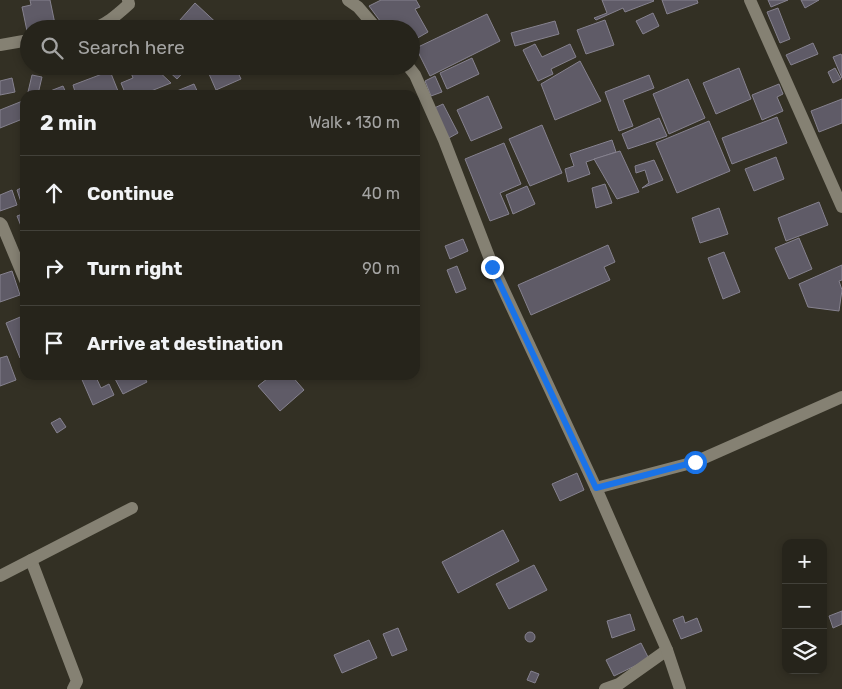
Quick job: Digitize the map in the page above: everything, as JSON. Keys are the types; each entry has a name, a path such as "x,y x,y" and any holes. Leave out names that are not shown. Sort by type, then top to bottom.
{"street":[{"path":"109,20 129,4 128,0"},
{"path":"348,0 358,7 369,20"},
{"path":"750,0 842,207"},
{"path":"0,45 20,42"},
{"path":"415,75 444,140 492,267 596,488 667,650 680,689"},
{"path":"0,223 20,268"},
{"path":"596,488 695,462 842,397"},
{"path":"0,576 132,508"},
{"path":"32,560 77,681 73,689"},
{"path":"605,689 620,684 667,650"}],"building":[{"path":"30,0 50,0 54,20 25,20 22,7 31,5"},
{"path":"381,0 416,0 420,7 415,9 428,32 420,37 420,20 379,20 369,6"},
{"path":"602,0 654,1 625,12 623,8 596,20 594,18 607,13"},
{"path":"662,0 697,0 698,3 667,14"},
{"path":"768,0 788,0 771,7"},
{"path":"801,0 819,0 805,8"},
{"path":"195,3 213,20 180,20"},
{"path":"778,8 790,39 780,43 767,12"},
{"path":"653,13 659,26 643,34 636,21"},
{"path":"487,14 500,41 430,76 420,56 420,46"},
{"path":"605,20 614,45 586,54 577,30"},
{"path":"555,21 559,34 515,46 511,33"},
{"path":"813,43 818,54 791,65 786,55"},
{"path":"535,44 542,57 570,44 576,57 551,69 553,74 538,81 523,50"},
{"path":"841,54 842,56 842,78 833,57"},
{"path":"472,58 479,74 447,89 440,73"},
{"path":"580,61 601,101 555,120 541,84"},
{"path":"739,68 751,99 716,114 703,83"},
{"path":"835,68 841,79 833,83 828,72"},
{"path":"32,75 42,77 39,90 28,90"},
{"path":"99,75 112,75 118,90 74,90 73,85"},
{"path":"132,75 163,75 171,83 154,90 124,90 121,83 133,78"},
{"path":"173,75 181,75 177,79"},
{"path":"209,75 239,75 241,79 216,90"},
{"path":"649,75 654,88 623,100 633,126 619,131 605,92"},
{"path":"435,76 442,92 431,96 425,81"},
{"path":"12,78 15,92 0,95 0,81"},
{"path":"688,79 705,118 669,134 653,94"},
{"path":"194,84 197,90 179,90"},
{"path":"779,84 783,94 777,97 783,111 762,120 752,95"},
{"path":"63,86 65,90 53,90"},
{"path":"488,96 502,128 471,141 457,110"},
{"path":"842,99 842,123 819,132 811,111"},
{"path":"20,102 20,120 0,128 0,110"},
{"path":"443,104 458,133 447,139 432,109"},
{"path":"777,117 787,143 732,164 722,138"},
{"path":"659,118 667,136 628,149 622,134"},
{"path":"709,121 730,171 677,193 656,143"},
{"path":"542,125 562,173 530,186 509,139"},
{"path":"612,140 616,152 586,162 590,174 568,182 565,169 574,166 570,154"},
{"path":"504,143 521,184 500,193 509,214 490,221 465,159"},
{"path":"620,151 639,192 617,199 594,159"},
{"path":"776,157 784,179 754,191 745,169"},
{"path":"654,160 663,180 642,188 649,183 645,170 636,173 635,166"},
{"path":"605,184 612,203 596,208 592,188"},
{"path":"527,186 535,204 513,214 506,195"},
{"path":"20,188 20,199 17,190"},
{"path":"12,190 17,205 0,211 0,195"},
{"path":"819,202 828,225 786,241 778,218"},
{"path":"719,208 728,234 700,243 692,218"},
{"path":"799,238 812,269 789,279 775,248"},
{"path":"463,239 468,251 450,259 445,246"},
{"path":"608,245 615,262 604,267 610,280 531,315 518,285"},
{"path":"724,252 740,292 723,299 708,258"},
{"path":"842,265 842,280 839,281 842,290 839,311 808,307 799,284"},
{"path":"457,266 466,289 456,293 447,270"},
{"path":"12,271 20,295 0,302 0,275"},
{"path":"20,317 20,358 6,323"},
{"path":"7,356 16,380 0,386 0,358"},
{"path":"82,380 97,380 101,388 109,384 114,395 93,405"},
{"path":"116,380 146,380 147,382 123,394"},
{"path":"266,380 295,380 304,390 280,411 258,386"},
{"path":"60,418 66,427 57,433 51,423"},
{"path":"577,473 584,490 560,501 552,484"},
{"path":"503,530 519,561 458,593 442,562"},
{"path":"534,565 547,590 509,609 496,584"},
{"path":"842,611 842,624 833,628 829,616"},
{"path":"630,614 635,630 612,638 607,621"},
{"path":"683,616 685,623 697,618 702,631 681,639 673,620"},
{"path":"398,628 407,650 392,656 383,634"},
{"path":"528,632 532,632 535,637 534,641 528,642 525,639 525,635"},
{"path":"369,640 377,658 342,673 334,655"},
{"path":"641,643 649,659 614,676 606,660"},
{"path":"531,671 539,674 535,683 527,680"}],"route":[{"path":"492,267 596,488 695,462"}]}
